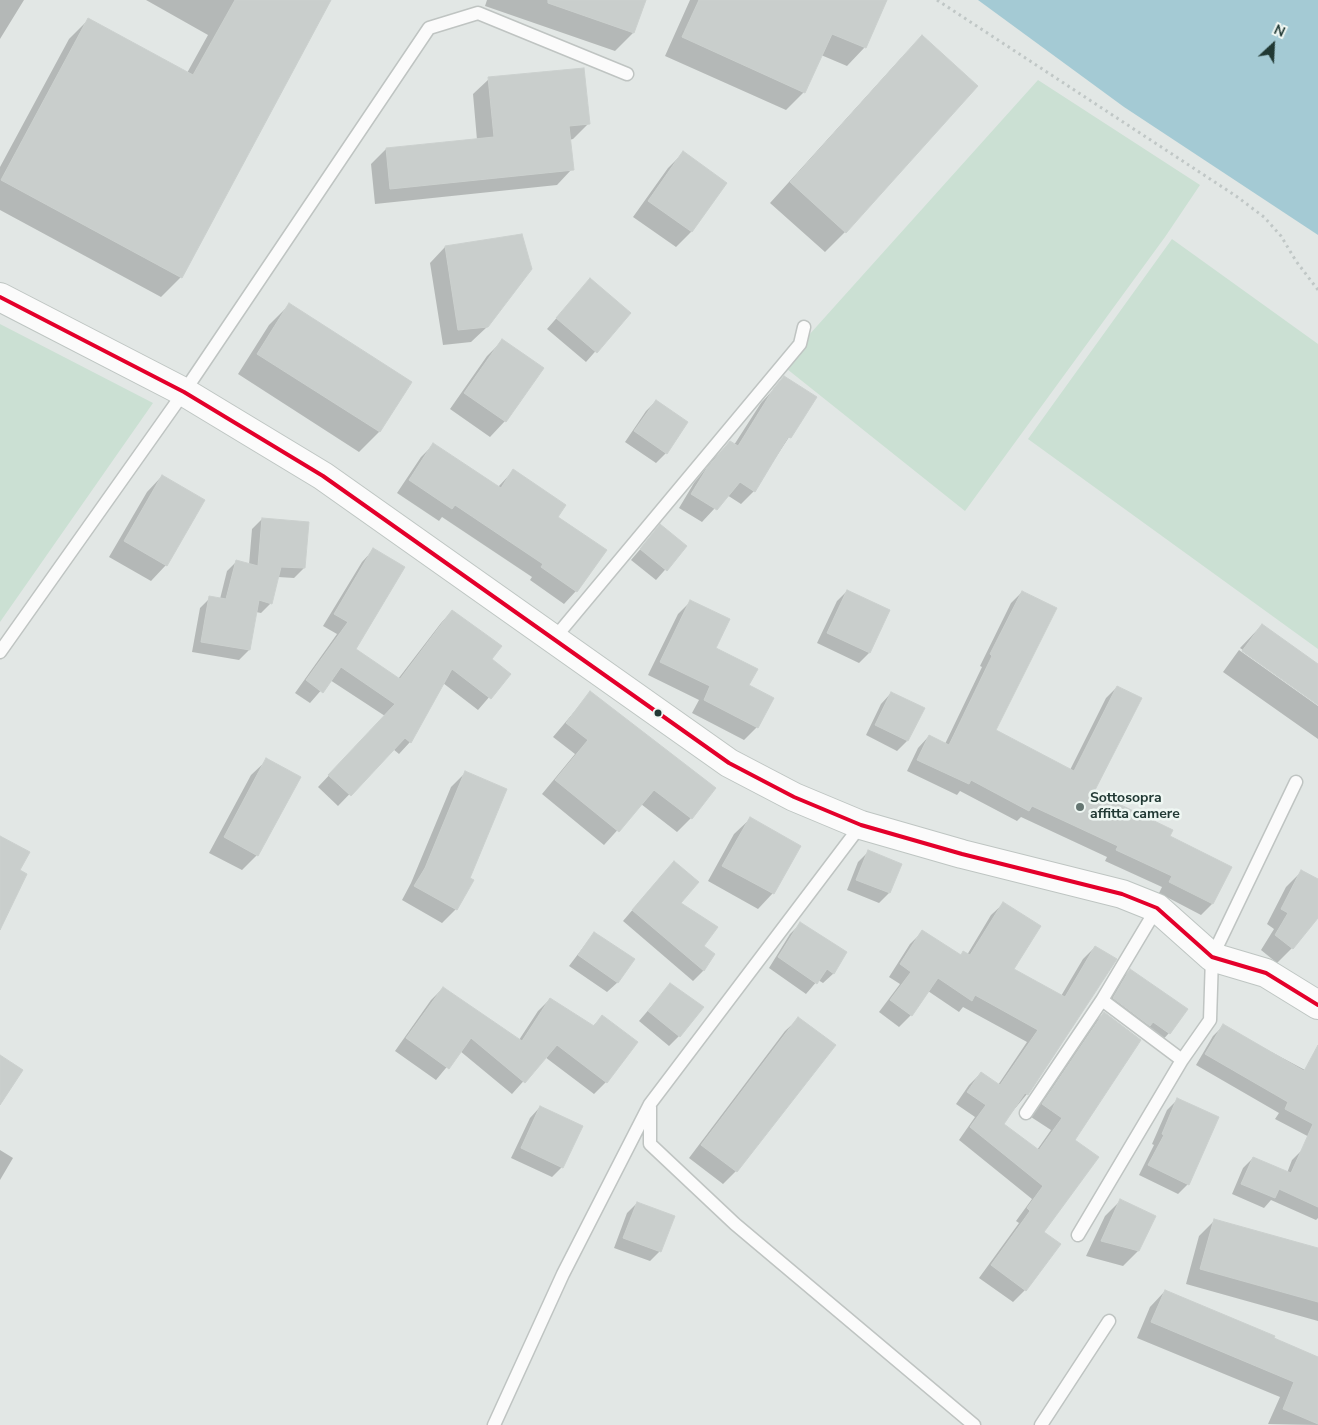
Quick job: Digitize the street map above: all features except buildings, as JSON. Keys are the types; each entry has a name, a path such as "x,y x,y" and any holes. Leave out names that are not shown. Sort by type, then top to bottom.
{"main road":[{"path":"0,298 184,392 323,476 729,763 794,797 861,825 962,854 1122,894 1157,908 1212,956 1266,973 1318,1005"}],"lane":[{"path":"0,652 184,392 429,28 478,13 627,74"},
{"path":"553,640 800,344 804,327"},
{"path":"1078,1235 1182,1060 1210,1020 1212,956 1296,782"},
{"path":"494,1425 563,1274 650,1104 861,825"},
{"path":"1026,1113 1102,1000 1157,908"},
{"path":"1102,1000 1182,1060"},
{"path":"650,1104 650,1144 735,1224 974,1425"},
{"path":"1041,1425 1109,1320"}],"path":[{"path":"938,0 1257,211 1281,236 1296,261 1318,290"}],"green space":[{"path":"1038,80 1200,185 1165,237 965,511 782,365"},
{"path":"1172,239 1318,344 1318,649 1028,439"},
{"path":"0,324 153,403 0,622"}],"water":[{"path":"978,0 1318,0 1318,235 1124,107"}],"transit line":[{"path":"0,297 184,392 323,476 729,763 794,797 861,825 962,854 1122,894 1157,908 1212,957 1266,973 1318,1005"}],"place":[{"name":"Sottosopra affitta camere","path":"1080,807"}]}
